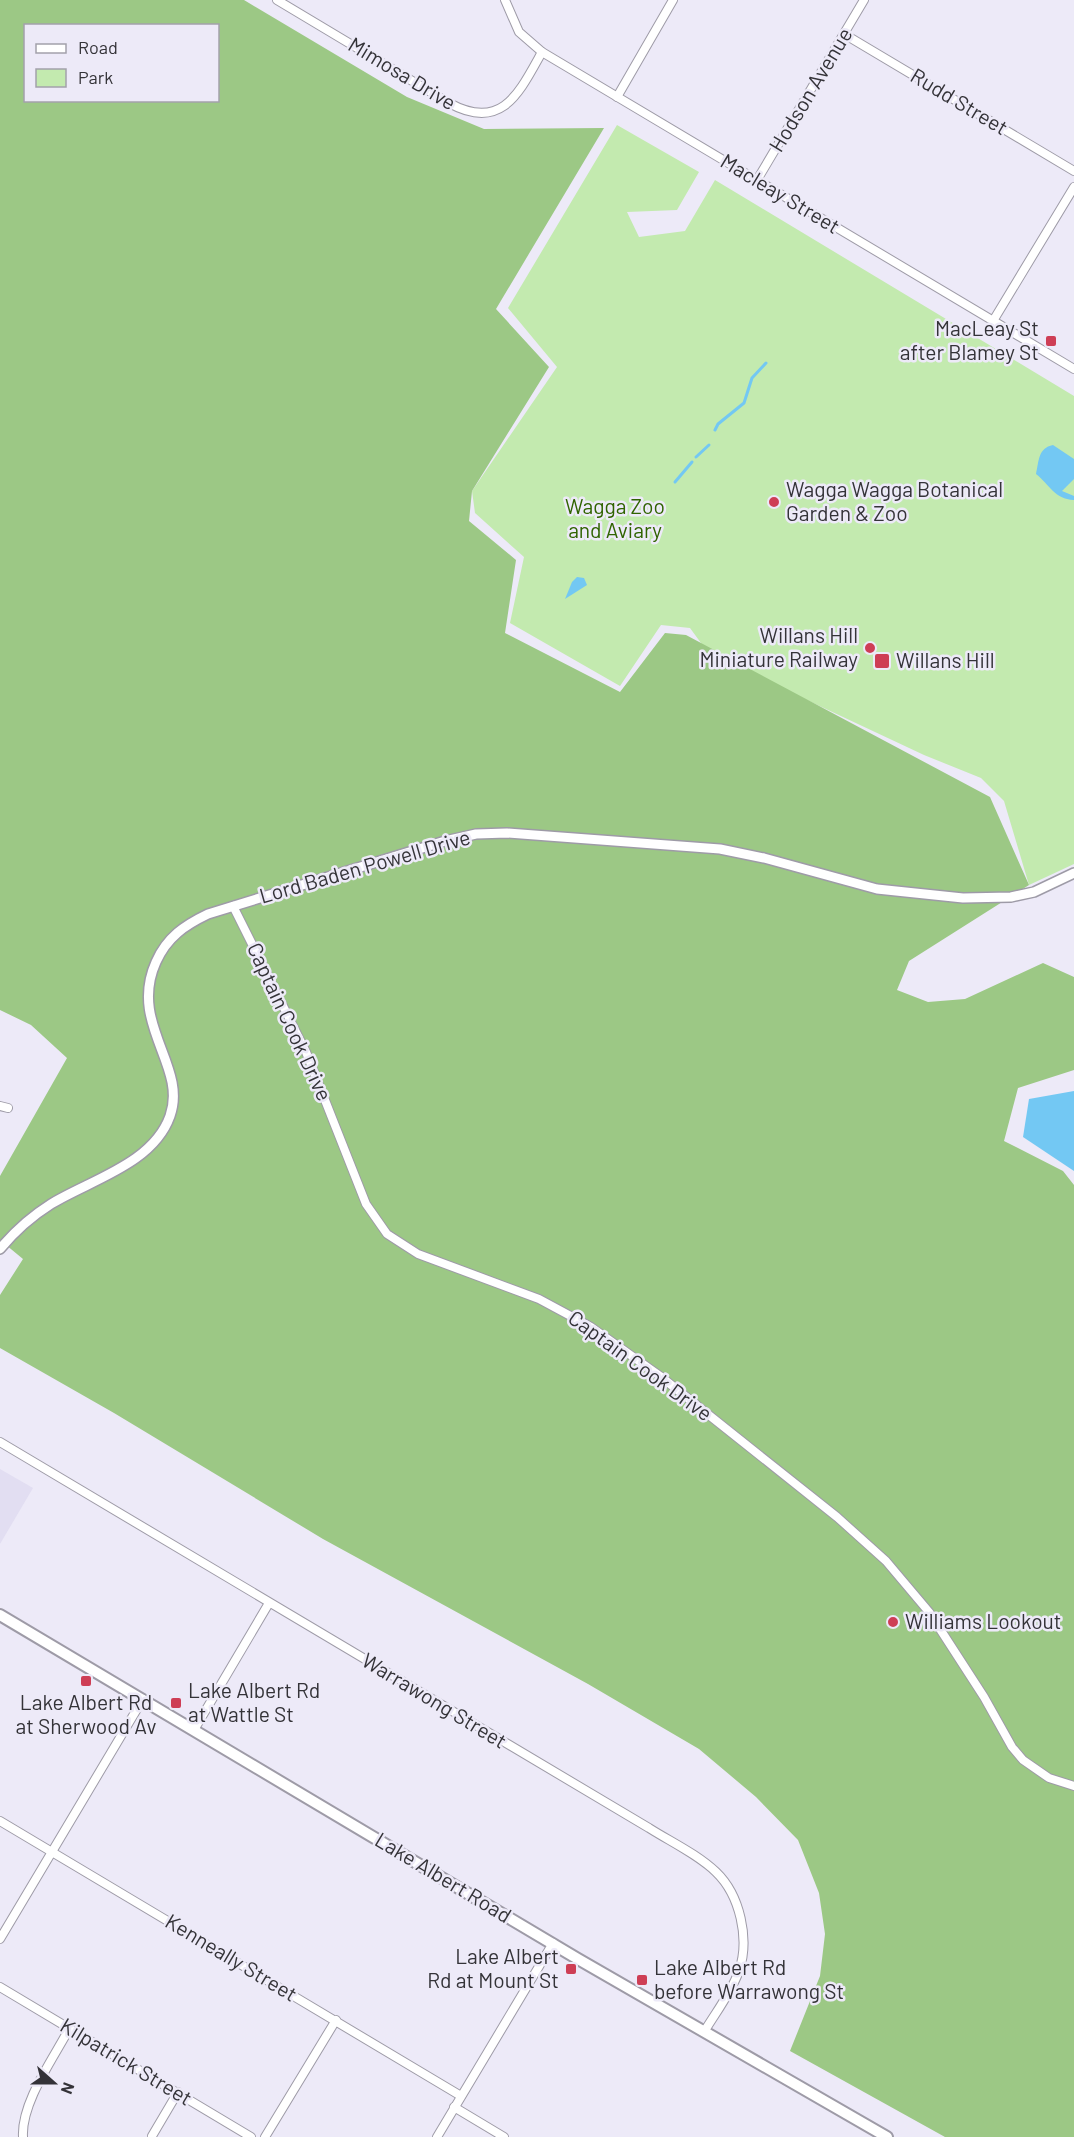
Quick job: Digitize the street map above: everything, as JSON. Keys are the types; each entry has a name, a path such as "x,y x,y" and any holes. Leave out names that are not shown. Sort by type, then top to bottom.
{"main road":[{"name":"Lake Albert Road","path":"0,1615 704,2032 887,2137"}],"street":[{"name":"Mimosa Drive","path":"277,0 449,103 475,114 488,114 508,104 524,85 542,52"},
{"name":"Macleay Street","path":"505,0 510,19 519,32 542,52 1074,369"},
{"path":"617,97 674,0"},
{"name":"Hodson Avenue","path":"757,180 864,0"},
{"name":"Rudd Street","path":"844,34 1074,171"},
{"path":"993,321 1074,187"},
{"name":"Lord Baden Powell Drive","path":"0,1249 35,1215 135,1158 157,1140 166,1127 173,1099 168,1072 148,1012 147,990 152,971 161,951 173,935 190,923 233,906 445,841 476,834 507,832 720,849 764,858 877,889 963,898 1011,897 1034,892 1074,873"},
{"name":"Captain Cook Drive","path":"233,906 306,1052 366,1204 387,1234 418,1254 539,1299 591,1327 646,1365 837,1517 886,1561 929,1612 984,1697 1012,1747 1023,1760 1049,1778 1074,1786"},
{"name":"Warrawong Street","path":"0,1442 649,1828 716,1872 727,1887 741,1919 743,1955 732,1987 704,2032"},
{"path":"194,1730 269,1603"},
{"path":"0,1939 143,1699"},
{"name":"Kenneally Street","path":"0,1821 461,2096"},
{"path":"437,2137 553,1943"},
{"name":"Kilpatrick Street","path":"0,1987 251,2137"},
{"path":"265,2137 336,2020"},
{"path":"23,2137 23,2119 29,2104 69,2029"},
{"path":"152,2136 178,2092"},
{"path":"454,2107 504,2137"}],"shaded area":[{"path":"0,1469 33,1488 0,1544"}],"green space":[{"path":"0,0 244,0 407,97 484,129 604,128 496,309 549,367 472,491 469,521 516,560 505,633 620,692 665,633 686,635 990,797 1029,885 909,961 897,990 928,1002 965,999 1043,963 1074,977 1074,1070 1018,1088 1004,1141 1063,1171 1074,1185 1074,2137 945,2137 790,2051 820,1976 825,1934 819,1893 798,1840 756,1797 699,1749 588,1684 323,1539 114,1413 0,1348 0,1295 23,1259 0,1240 0,1176 67,1058 31,1025 0,1010"},
{"name":"Wagga Wagga Botanical Garden & Zoo","path":"617,125 699,172 677,210 627,212 639,237 685,231 715,180 1074,396 1074,864 1029,885 1004,801 981,778 924,755 709,654 690,628 661,625 620,686 510,623 524,557 475,513 472,491 557,367 508,308"}],"water":[{"path":"1053,445 1074,459 1074,479 1062,491 1074,496 1074,500 1057,494 1036,474 1042,452"},
{"path":"577,577 584,578 587,585 565,599 572,582"},
{"path":"1074,1091 1074,1171 1023,1137 1029,1099"}],"waterway":[{"path":"715,430 718,424 744,403 752,378 766,363"},
{"path":"696,457 709,445"},
{"path":"675,482 692,462"}],"place":[{"name":"MacLeay St after Blamey St","path":"1051,341"},
{"name":"Wagga Wagga Botanical Garden & Zoo","path":"774,502"},
{"name":"Willans Hill Miniature Railway","path":"870,648"},
{"name":"Willans Hill","path":"882,661"},
{"name":"Williams Lookout","path":"893,1622"},
{"name":"Lake Albert Rd at Sherwood Av","path":"86,1681"},
{"name":"Lake Albert Rd at Wattle St","path":"176,1703"},
{"name":"Lake Albert Rd at Mount St","path":"571,1969"},
{"name":"Lake Albert Rd before Warrawong St","path":"642,1980"}],"park label":[{"name":"Wagga Zoo and Aviary","path":"615,519"}]}
